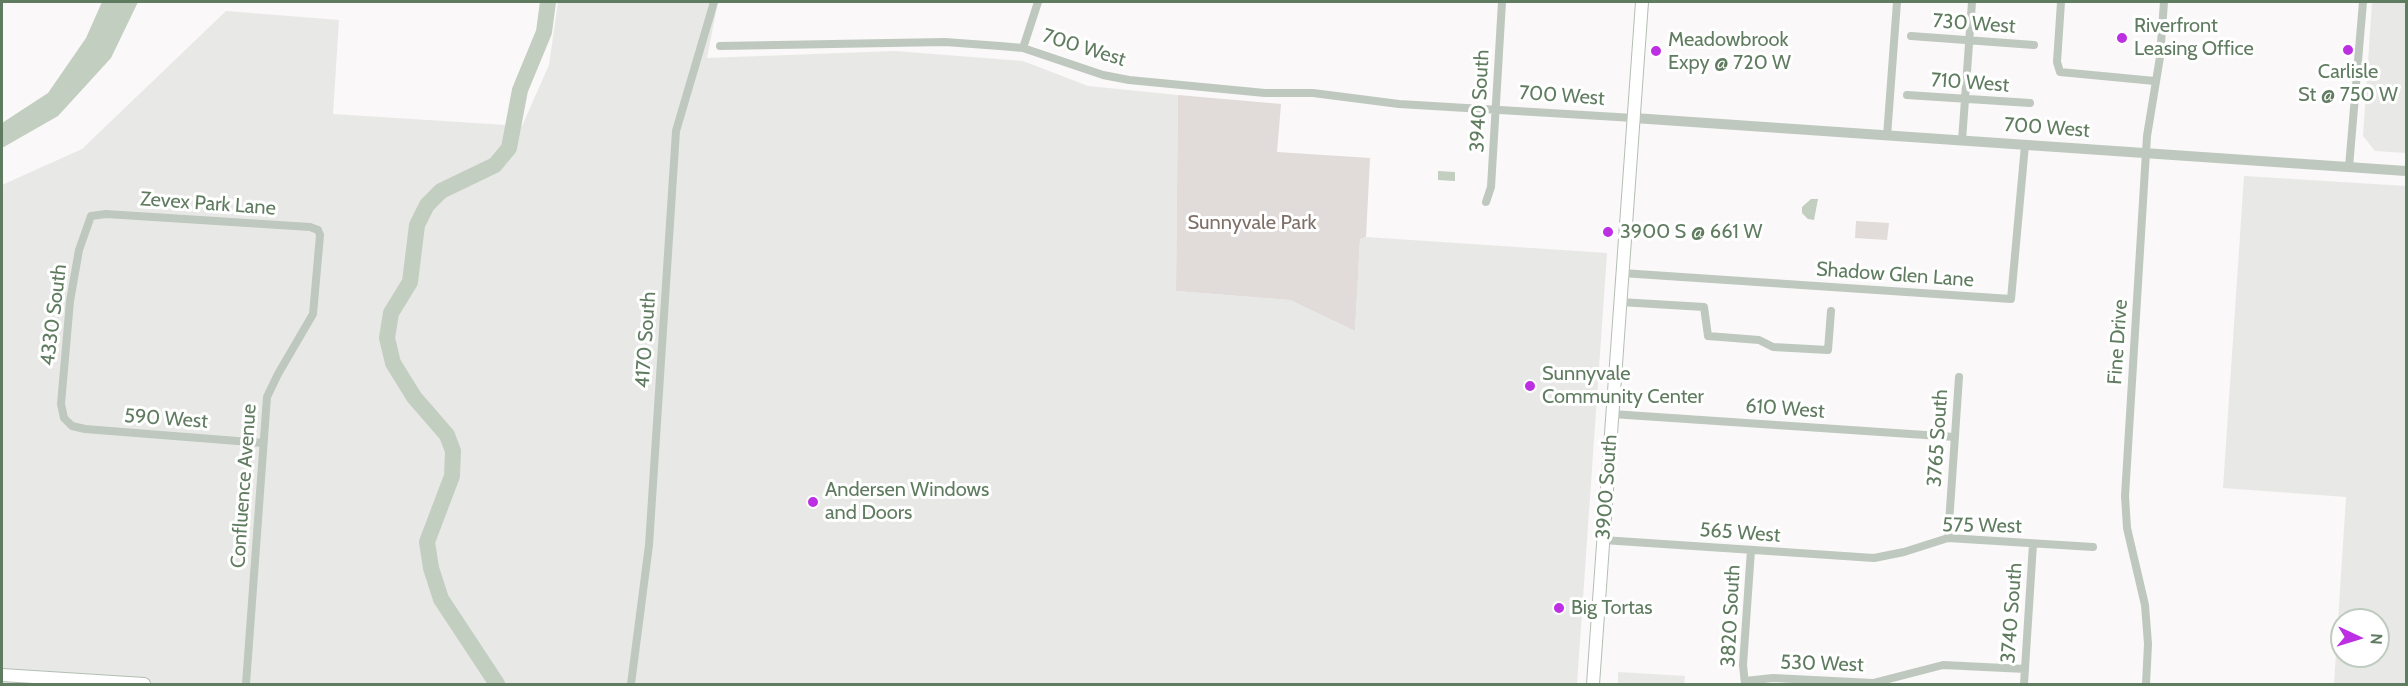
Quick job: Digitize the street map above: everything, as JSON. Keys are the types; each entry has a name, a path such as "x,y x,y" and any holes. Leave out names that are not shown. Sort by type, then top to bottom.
{"main road":[{"name":"3900 South","path":"1593,684 1642,2"},
{"path":"2,675 144,684"}],"street":[{"name":"4170 South","path":"631,684 649,544 676,131 714,2"},
{"path":"1023,48 1038,2"},
{"name":"3940 South","path":"1486,202 1491,187 1502,2"},
{"path":"1887,136 1897,2"},
{"path":"1962,141 1972,2"},
{"path":"2061,2 2057,62 2060,72 2155,81"},
{"name":"Fine Drive","path":"2146,684 2148,644 2145,605 2127,528 2124,496 2149,112 2164,2"},
{"path":"2349,167 2363,2"},
{"name":"730 West","path":"1911,36 2034,45"},
{"name":"700 West","path":"720,46 945,42 1023,48 1103,75 1129,80 1265,93 1313,93 1378,99 1399,104 2406,171"},
{"name":"710 West","path":"1907,95 2030,103"},
{"name":"Shadow Glen Lane","path":"1622,273 2011,299 2025,145"},
{"name":"Zevex Park Lane","path":"95,214 310,227 318,230"},
{"name":"4330 South","path":"69,423 62,415 62,404 70,301 86,226 95,214"},
{"name":"Confluence Avenue","path":"246,684 263,443 270,387 314,314 320,240 318,230"},
{"path":"1620,302 1704,307 1708,336 1759,340 1773,346 1828,350 1831,311"},
{"name":"3765 South","path":"1948,538 1959,377"},
{"name":"610 West","path":"1612,414 1954,437"},
{"name":"590 West","path":"69,423 85,429 263,443"},
{"name":"575 West","path":"1874,558 1904,552 1948,538 2093,547"},
{"name":"565 West","path":"1603,540 1874,558"},
{"name":"3740 South","path":"2024,684 2034,544"},
{"name":"3820 South","path":"1745,683 1744,651 1751,550"},
{"name":"530 West","path":"1745,683 1773,678 1861,683 1898,677 1944,665 2025,669"}],"shaded area":[{"path":"102,2 138,2 111,58 58,116 2,148 2,123 48,93 86,38"},
{"path":"558,2 718,2 707,58 895,51 1023,61 1088,86 1178,95 1176,291 1290,300 1355,331 1360,239 1366,237 1607,253 1577,684 2,684 2,185 82,149 226,11 339,20 333,114 522,126 549,65"},
{"path":"2372,2 2406,2 2406,153 2375,151 2363,136"},
{"path":"1438,171 1455,172 1455,181 1438,180"},
{"path":"2244,176 2406,186 2406,684 2334,684 2335,668 2390,668 2390,608 2339,608 2346,497 2223,488"},
{"path":"1811,199 1818,199 1814,220 1808,219 1802,213 1802,207"},
{"path":"1618,672 1685,676 1684,684 1618,684"}],"green space":[{"name":"Sunnyvale Park","path":"1178,95 1281,104 1277,152 1370,158 1366,237 1360,239 1355,331 1290,300 1176,291"},
{"path":"1856,221 1889,223 1887,240 1855,238"}],"waterway":[{"path":"497,684 441,599 431,568 427,542 452,476 453,451 447,435 414,397 393,363 387,338 391,313 410,282 417,225 427,205 441,191 495,165 509,148 520,90 544,32 548,2"}],"place":[{"name":"Riverfront Leasing Office","path":"2122,38"},
{"name":"Carlisle St @ 750 W","path":"2348,50"},
{"name":"Meadowbrook Expy @ 720 W","path":"1656,51"},
{"name":"3900 S @ 661 W","path":"1608,232"},
{"name":"Sunnyvale Community Center","path":"1530,386"},
{"name":"Andersen Windows and Doors","path":"813,502"},
{"name":"Big Tortas","path":"1559,608"}]}
